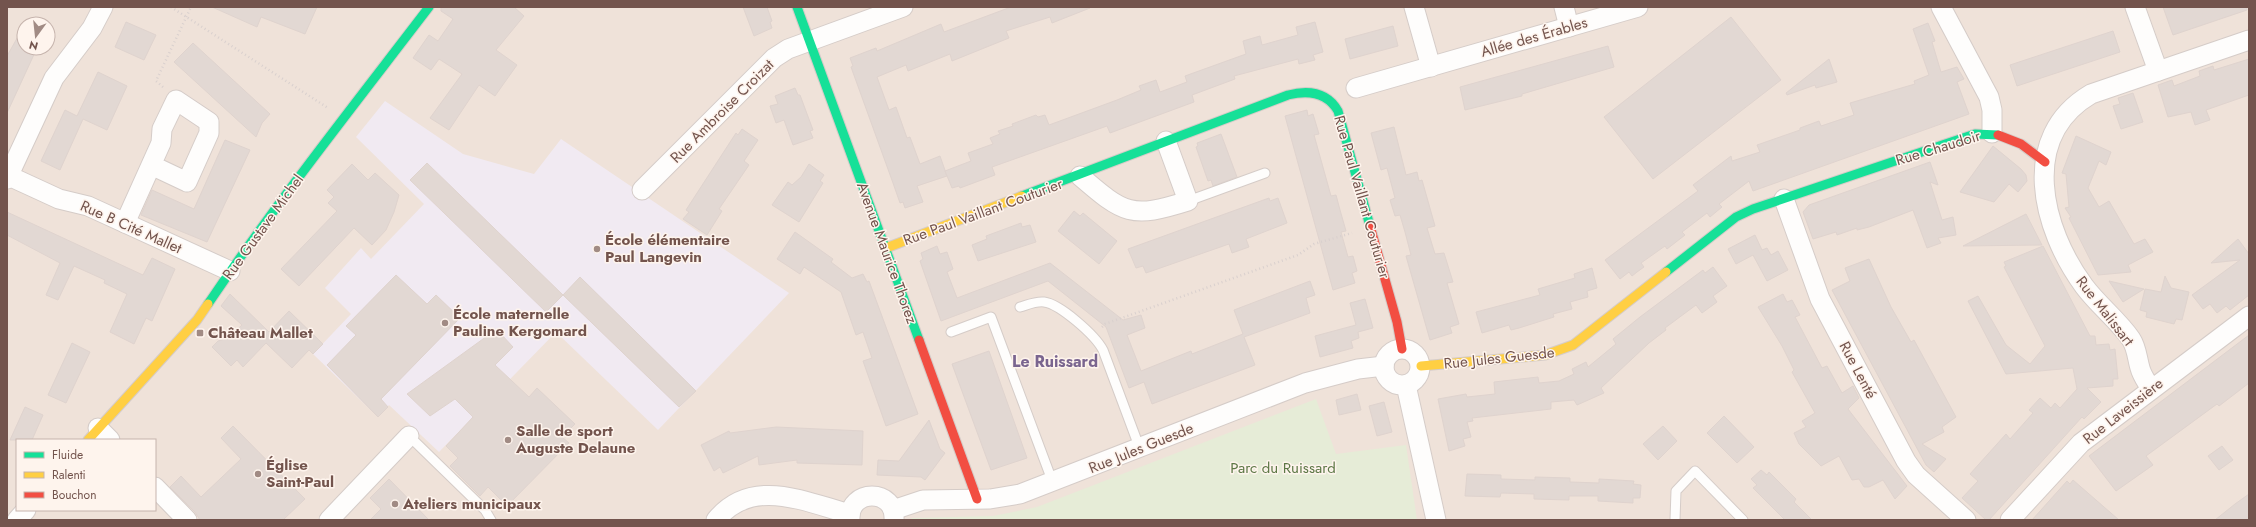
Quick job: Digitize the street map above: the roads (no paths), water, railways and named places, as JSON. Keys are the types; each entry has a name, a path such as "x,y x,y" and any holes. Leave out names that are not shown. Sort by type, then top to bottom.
{"street":[{"name":"Rue B Cité Mallet","path":"102,7 92,28 58,71 8,178 52,196 88,206 230,271"},
{"name":"Rue Gustave Michel","path":"98,436 186,334 230,271 429,7"},
{"name":"Avenue Maurice Thorez","path":"797,7 977,500"},
{"name":"Rue Ambroise Croizat","path":"642,190 768,63 788,49 903,7"},
{"path":"1414,7 1431,66"},
{"path":"1564,7 1570,26"},
{"name":"Allée des Érables","path":"1356,88 1638,7"},
{"path":"1941,7 1989,97 1992,110 1992,133"},
{"path":"2135,7 2158,71"},
{"path":"2045,162 2051,136 2056,126 2072,107 2101,89 2249,40"},
{"name":"Rue Paul Vaillant Couturier","path":"886,248 1080,176 1166,141 1295,93 1309,92 1324,96 1333,102 1338,111 1397,322 1402,349"},
{"path":"125,223 161,142 162,129 176,100 207,119 210,125 208,133 187,182 151,165"},
{"name":"Rue Chaudoir","path":"1630,298 1728,222 1744,213 1975,134 1992,133 2016,141 2045,162"},
{"path":"1166,141 1188,201"},
{"name":"Rue Malissart","path":"2045,162 2048,209 2060,244 2084,286 2130,338 2135,348 2141,373 2151,389"},
{"name":"Rue Paul Vaillant Couturier","path":"1080,176 1106,199 1130,210 1156,211 1188,201"},
{"name":"Rue Lenté","path":"1784,199 1820,299 1906,461 1916,476 1966,520"},
{"name":"Rue Jules Guesde","path":"1421,366 1554,354 1573,345 1630,298"},
{"name":"Rue Laveissière","path":"2010,520 2081,443 2249,316"},
{"path":"1402,349 1414,353 1421,366 1418,378 1406,385 1398,386 1391,382 1385,374 1384,366 1390,354 1402,349"},
{"name":"Rue Jules Guesde","path":"894,515 923,500 977,500 1013,496 1053,483 1304,383 1358,369 1384,366"},
{"path":"1406,385 1436,520"},
{"path":"329,520 409,436"},
{"path":"156,488 187,520"},
{"path":"716,520 727,509 741,502 767,494 800,499 850,517 854,505 858,500 871,495 884,499 894,515"},
{"path":"17,520 25,511"}],"lane":[{"path":"1188,201 1265,172"},
{"path":"1020,307 1039,302 1050,303 1062,310 1092,336 1102,350 1140,449"},
{"path":"951,332 991,317 1053,483"},
{"path":"409,436 485,510 491,520"},
{"path":"1674,520 1676,491 1695,471 1743,520"}],"place":[{"name":"École élémentaire Paul Langevin","path":"597,249"},
{"name":"École maternelle Pauline Kergomard","path":"445,323"},
{"name":"Château Mallet","path":"200,333"},
{"name":"Salle de sport Auguste Delaune","path":"508,440"},
{"name":"Église Saint-Paul","path":"258,474"},
{"name":"Ateliers municipaux","path":"395,504"}],"district":[{"name":"Le Ruissard","path":"1055,361"}],"park label":[{"name":"Parc du Ruissard","path":"1283,468"}]}
